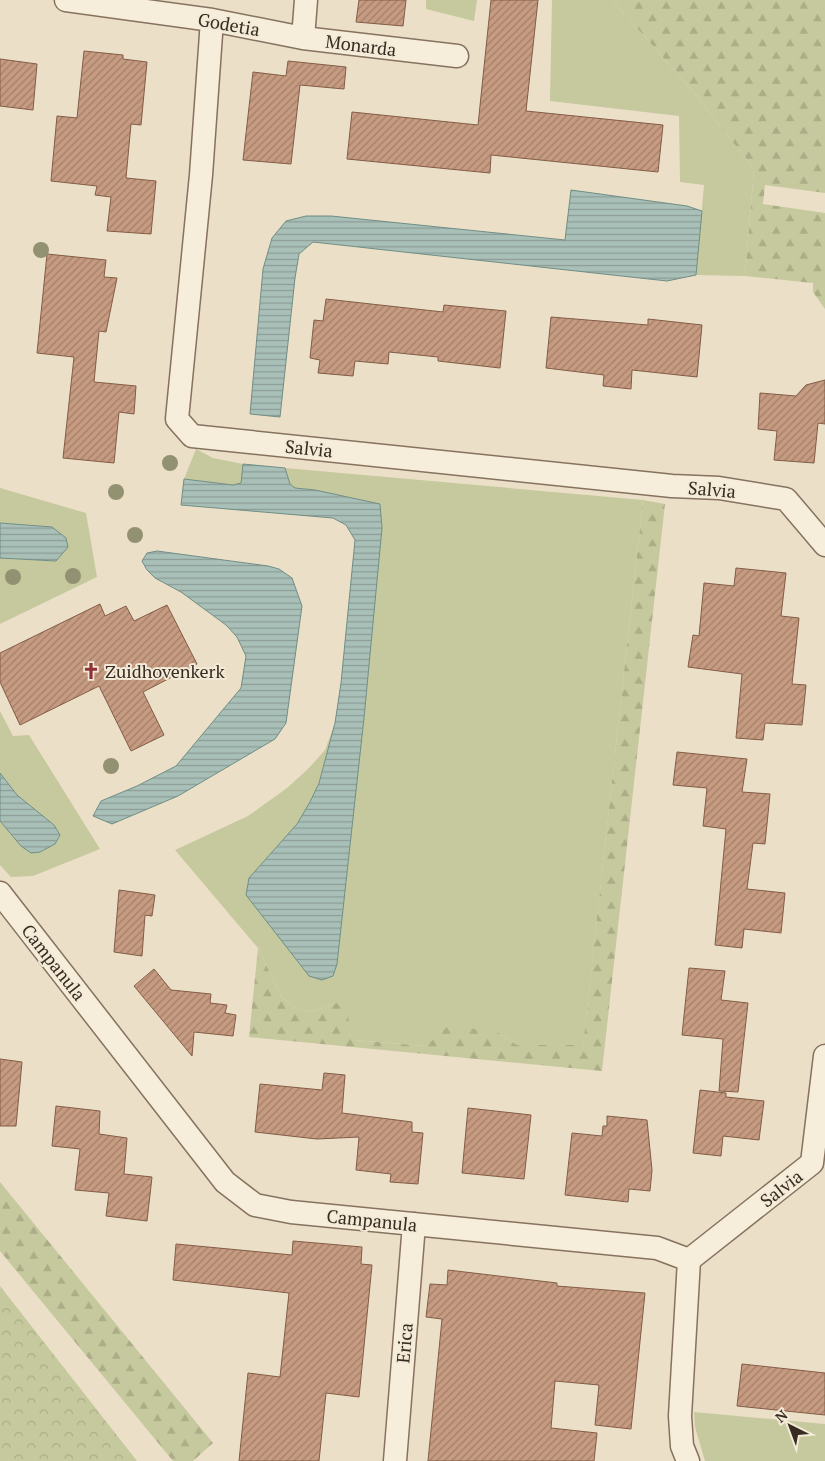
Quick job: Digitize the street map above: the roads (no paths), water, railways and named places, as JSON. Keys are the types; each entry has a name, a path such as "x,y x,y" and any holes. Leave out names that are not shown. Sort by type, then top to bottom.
{"street":[{"name":"Godetia","path":"66,0 212,20 304,38"},
{"name":"Monarda","path":"306,0 304,38 457,56"},
{"name":"Salvia","path":"212,20 201,175 177,419 192,436 672,486 719,488 786,498 825,546"},
{"name":"Campanula","path":"0,893 225,1182 255,1206 291,1212 658,1248 689,1260"},
{"name":"Salvia","path":"689,1260 812,1164 825,1056"},
{"name":"Erica","path":"395,1461 414,1224"},
{"path":"688,1461 682,1446 680,1416 689,1260"}],"water":[{"path":"571,190 687,206 702,211 696,275 667,281 313,242 299,254 280,417 250,414 263,269 272,238 286,221 306,216 331,216 565,240"},
{"path":"243,464 285,468 290,484 295,488 315,490 380,504 382,528 364,718 337,964 333,976 322,980 309,976 246,895 249,878 297,824 319,783 335,723 341,683 355,540 346,525 333,518 181,505 184,479 233,485 241,483"},
{"path":"0,523 52,527 66,538 68,547 56,561 0,558"},
{"path":"157,551 268,566 279,569 292,578 302,606 286,723 275,739 178,796 112,824 93,816 101,801 137,786 176,766 241,688 246,656 237,637 226,625 181,592 155,578 147,570 142,561 147,553"},
{"path":"0,773 17,795 54,825 60,835 55,844 40,852 31,853 21,846 0,821"}],"place":[{"name":"Zuidhovenkerk","path":"91,671"}]}
